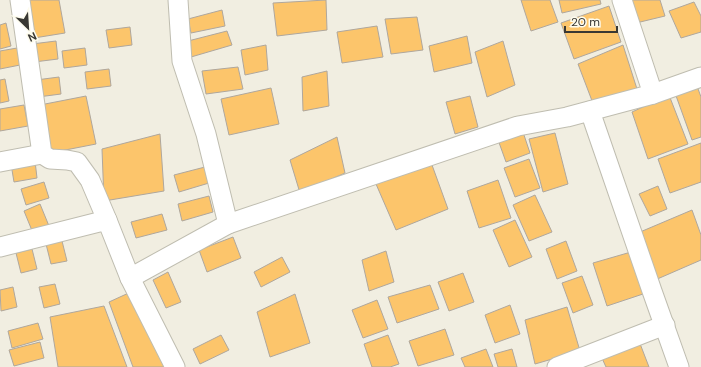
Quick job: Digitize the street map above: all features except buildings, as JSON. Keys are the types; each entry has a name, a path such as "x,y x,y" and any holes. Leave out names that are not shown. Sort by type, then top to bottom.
{"street":[{"path":"20,0 42,154"},
{"path":"178,0 182,61 206,134 228,224"},
{"path":"622,0 653,94"},
{"path":"130,278 228,224 518,126 568,117 653,94 701,77"},
{"path":"590,111 652,291 680,367"},
{"path":"0,162 42,154 50,159 77,162 90,180 130,278 175,367"},
{"path":"0,247 107,220"},
{"path":"557,367 665,324"}]}
